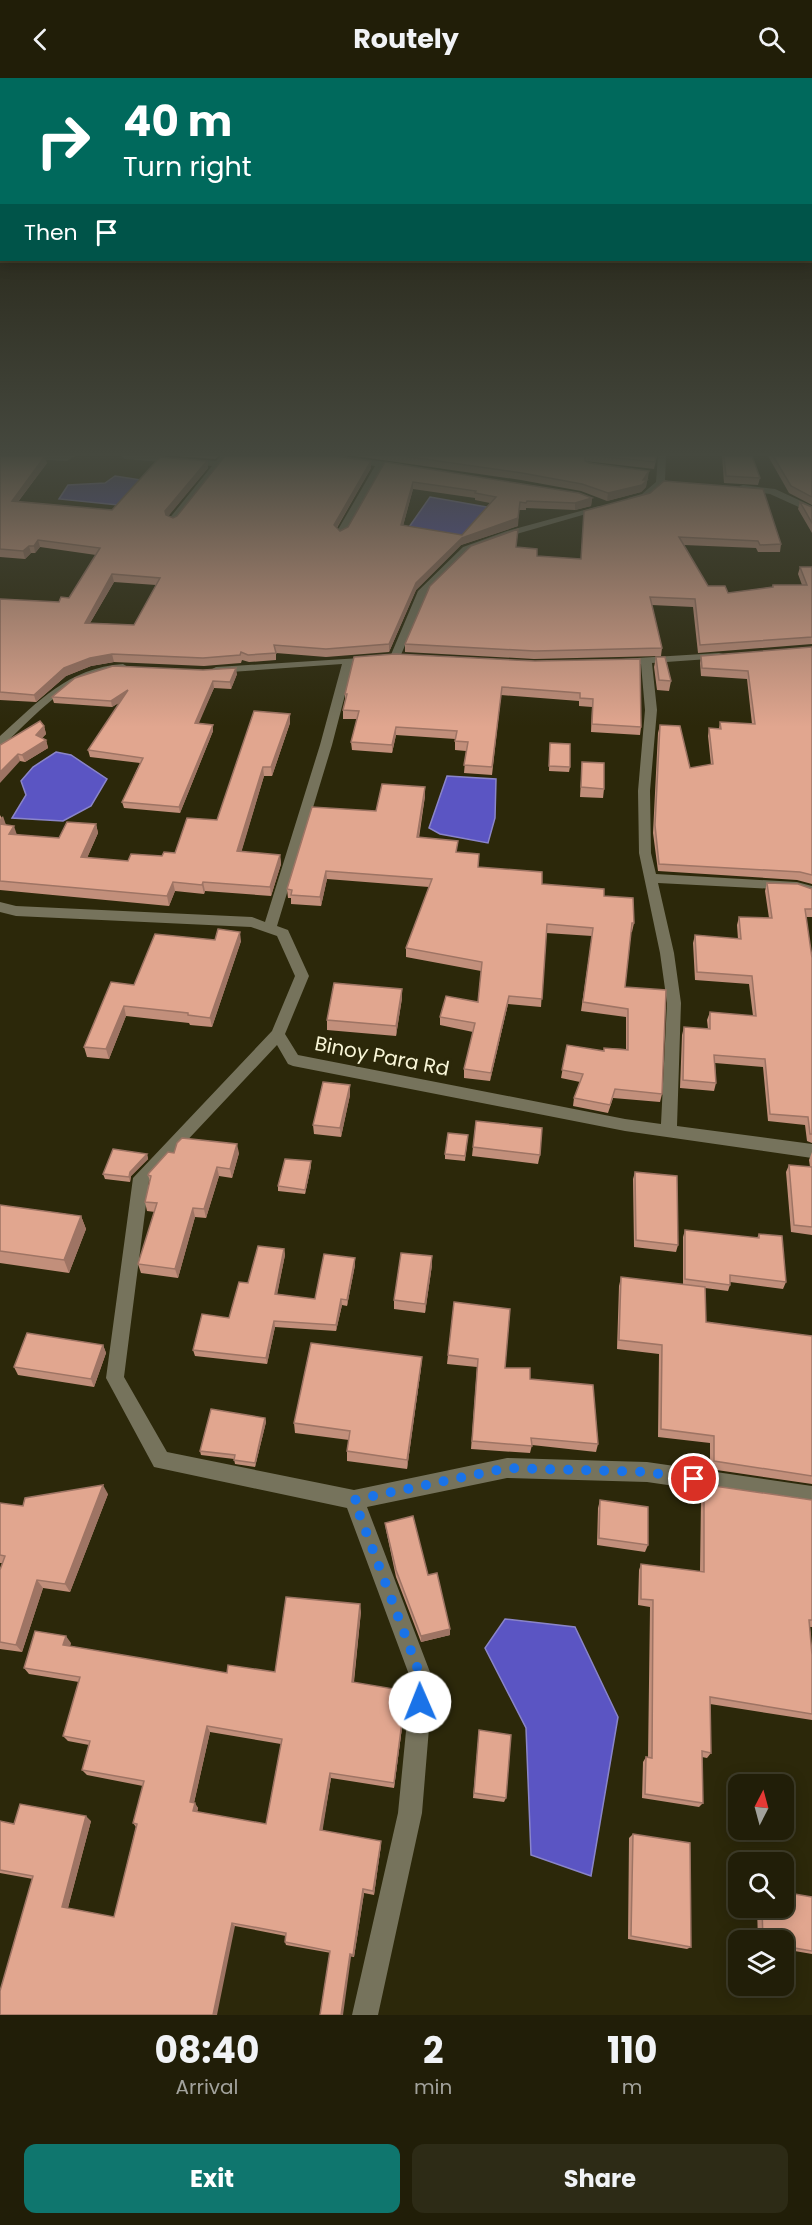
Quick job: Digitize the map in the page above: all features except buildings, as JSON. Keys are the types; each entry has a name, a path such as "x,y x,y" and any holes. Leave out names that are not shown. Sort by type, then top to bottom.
{"street":[{"path":"204,670 400,657 423,591 466,549 473,546"},
{"path":"612,663 728,655"},
{"path":"270,928 326,745 348,662"},
{"path":"646,662 651,710 644,791 645,853 667,953 674,1004 669,1131"},
{"path":"0,742 71,680 92,671 114,667 136,668"},
{"path":"651,878 797,886 812,891"},
{"path":"0,907 15,911 252,922 283,933 302,976 278,1034 141,1178 115,1378 161,1460 354,1500 507,1468 647,1472 812,1496"},
{"name":"Binoy Para Rd","path":"278,1034 293,1060 625,1125 812,1151"},
{"path":"354,1500 422,1680 410,1813 365,2015"}],"shaded area":[{"path":"56,752 71,755 107,779 91,806 63,821 12,818 26,795 21,781 33,767"},
{"path":"447,776 496,779 495,818 488,843 440,834 429,828"},
{"path":"505,1619 575,1627 618,1717 591,1876 531,1855 526,1728 485,1648"}],"route":[{"path":"420,1702 422,1680 354,1500 507,1468 647,1472 694,1479"}]}
